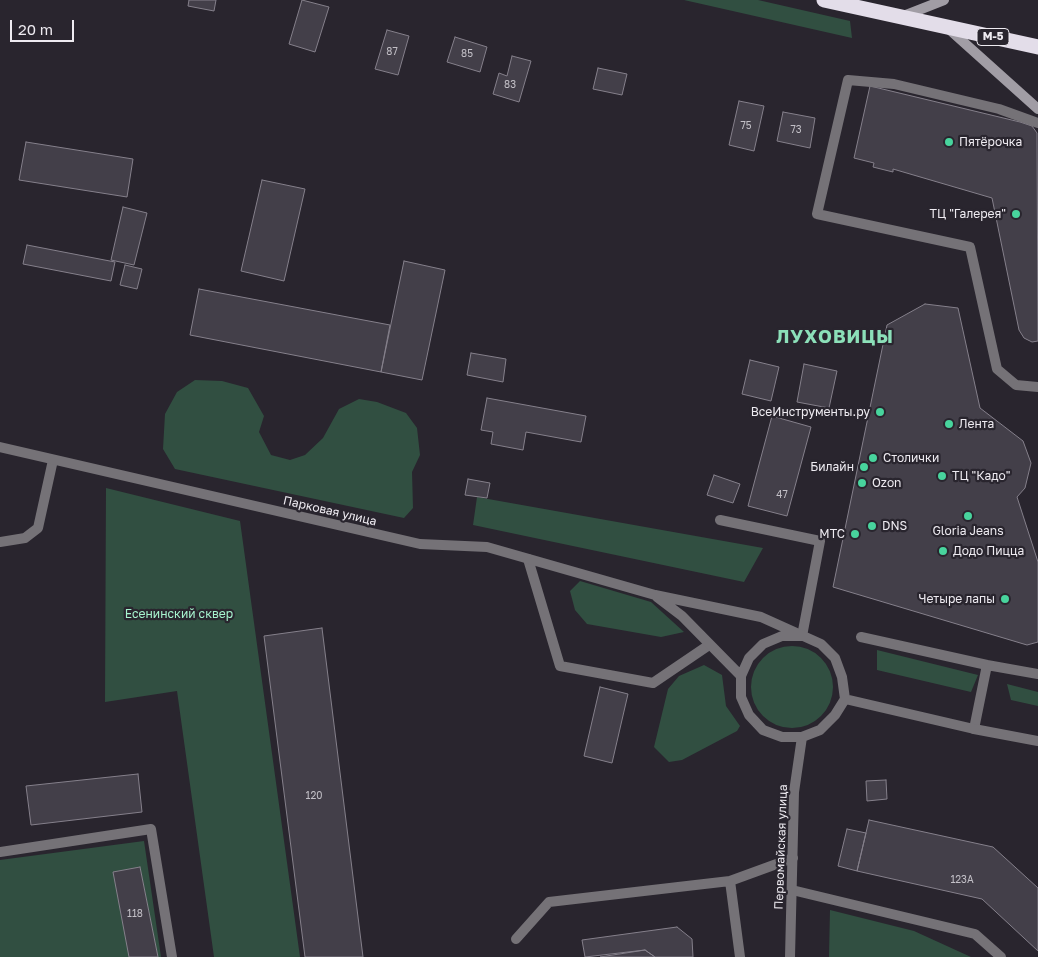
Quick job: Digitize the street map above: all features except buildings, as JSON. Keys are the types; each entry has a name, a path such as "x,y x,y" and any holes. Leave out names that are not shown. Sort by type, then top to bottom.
{"highway":[{"name":"М-5","path":"824,0 1038,47"}],"main road":[{"path":"899,17 944,0"},
{"path":"948,28 1038,109"}],"street":[{"path":"1038,123 999,109 894,84 848,80 817,214 970,247 997,369 1016,385 1038,387"},
{"name":"Парковая улица","path":"0,448 420,544 487,547 655,595 761,617 802,636"},
{"path":"0,542 25,538 38,528 53,460"},
{"path":"720,520 820,541 802,636"},
{"path":"528,559 560,666 653,683 709,645"},
{"name":"Парковая улица","path":"655,595 682,616 741,676"},
{"path":"782,636 802,636 821,644 835,658 842,677 845,700 835,716 820,730 802,737 782,737 763,730 749,715 741,697 741,676 749,658 764,644 782,636"},
{"path":"861,637 1038,674"},
{"path":"974,729 987,664"},
{"path":"845,700 974,729 1038,741"},
{"name":"Первомайская улица","path":"790,957 794,792 802,737"},
{"path":"0,852 151,829 172,957"},
{"path":"516,939 549,902 730,881 793,858"},
{"path":"730,881 740,957"},
{"path":"792,890 975,934 1001,957"}],"green space":[{"path":"684,0 758,0 850,21 852,38"},
{"path":"195,380 222,381 248,388 264,416 259,432 271,455 290,460 305,455 323,438 339,409 359,399 377,402 406,413 417,428 420,455 412,472 413,508 404,518 175,469 163,449 165,414 177,392"},
{"name":"Есенинский сквер","path":"106,488 240,521 300,957 214,957 177,691 105,702"},
{"path":"477,497 763,548 744,582 473,525"},
{"path":"580,581 651,602 684,632 661,637 587,624 575,610 570,591"},
{"path":"792,646 808,649 821,658 830,671 833,687 830,703 821,716 808,725 792,728 776,725 763,716 754,703 751,687 754,671 763,658 776,649"},
{"path":"877,650 978,675 971,692 877,670"},
{"path":"704,665 722,675 726,706 740,726 737,731 682,760 669,762 654,747 668,689 679,676"},
{"path":"1007,684 1038,692 1038,706 1011,700"},
{"path":"144,841 161,957 0,957 0,860"},
{"path":"830,910 914,931 971,957 829,957"}],"place":[{"name":"Пятёрочка","path":"949,142"},
{"name":"ТЦ \"Галерея\"","path":"1016,214"},
{"name":"ВсеИнструменты.ру","path":"880,412"},
{"name":"Лента","path":"949,424"},
{"name":"Столички","path":"873,458"},
{"name":"Билайн","path":"864,467"},
{"name":"ТЦ \"Кадо\"","path":"942,476"},
{"name":"Ozon","path":"862,483"},
{"name":"Gloria Jeans","path":"968,516"},
{"name":"DNS","path":"872,526"},
{"name":"МТС","path":"855,534"},
{"name":"Додо Пицца","path":"943,551"},
{"name":"Четыре лапы","path":"1005,599"}],"district":[{"name":"ЛУХОВИЦЫ","path":"835,337"}]}
